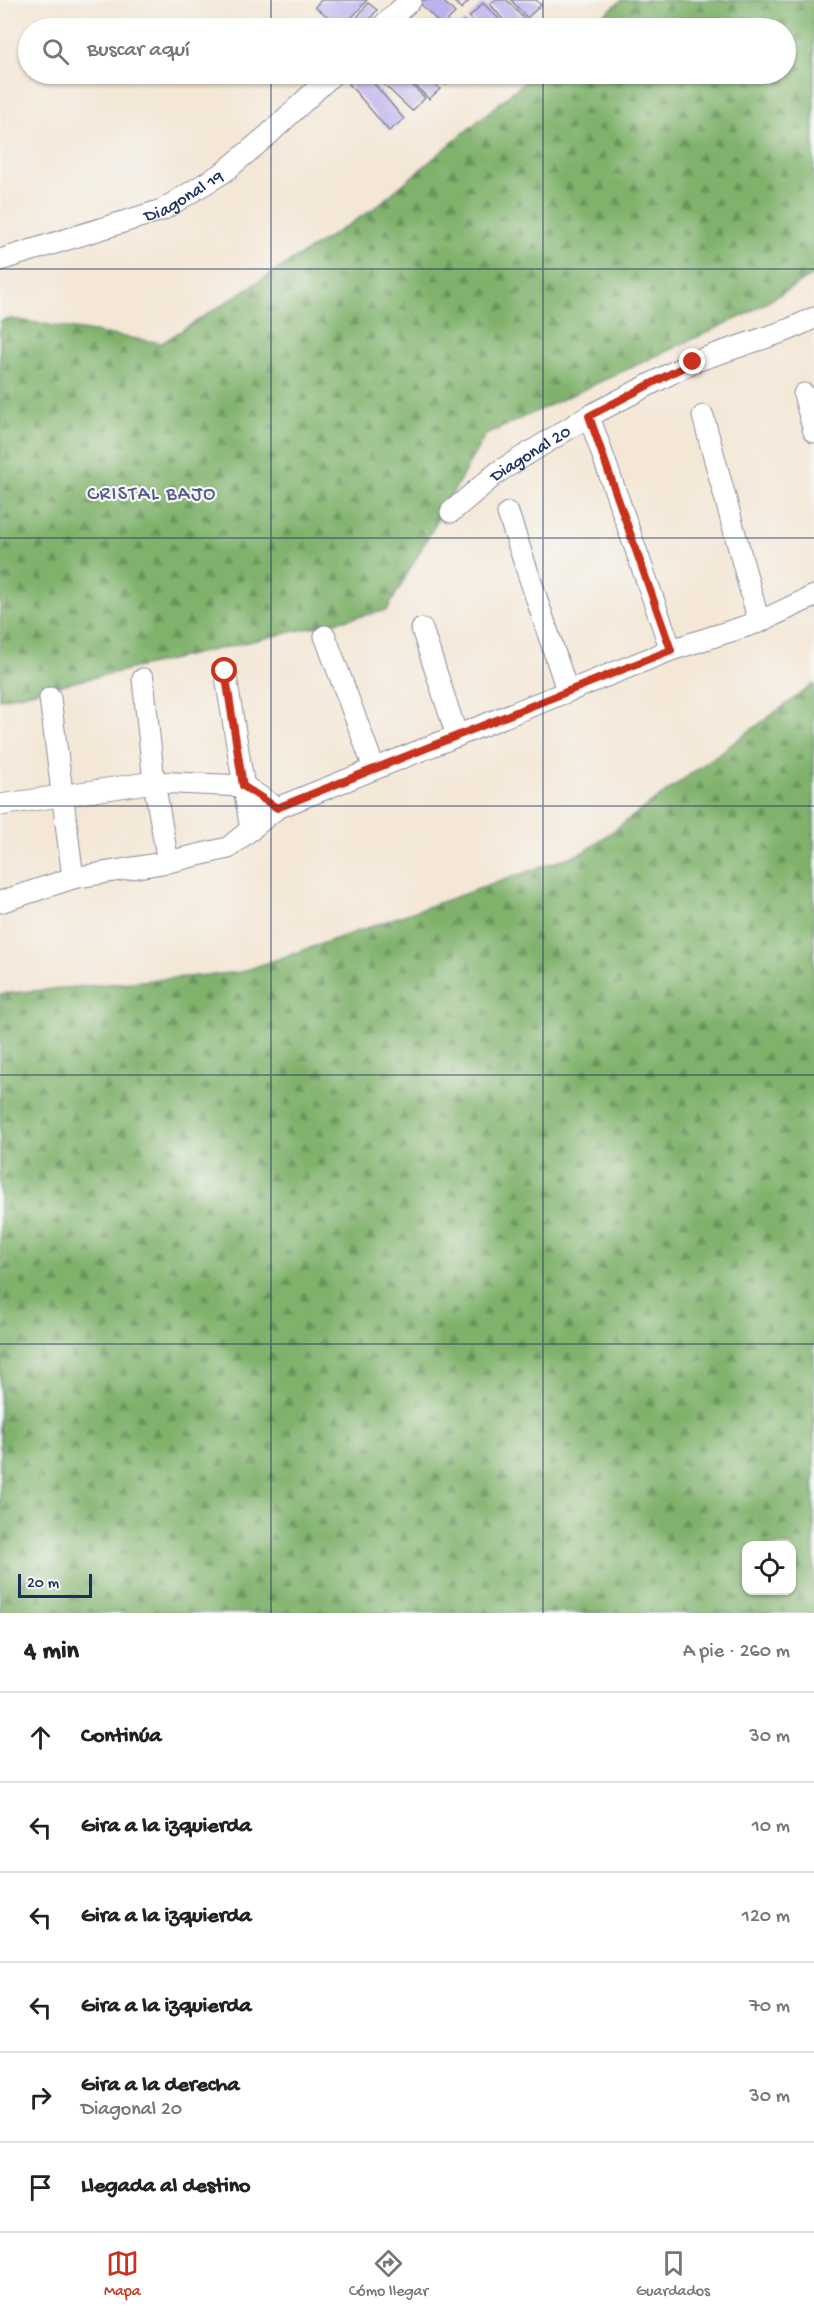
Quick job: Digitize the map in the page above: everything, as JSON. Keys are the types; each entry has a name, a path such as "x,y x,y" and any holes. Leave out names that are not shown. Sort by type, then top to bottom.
{"street":[{"path":"391,18 411,0"},
{"name":"Diagonal 19","path":"0,260 162,210 224,172 322,84"},
{"name":"Diagonal 20","path":"451,512 498,472 589,416 693,362 788,330 814,318"},
{"path":"804,394 814,432"},
{"path":"589,416 671,650"},
{"path":"703,416 759,622"},
{"path":"508,513 567,690"},
{"path":"0,902 73,878 168,862 228,848 277,808 567,690 671,650 759,622 814,596"},
{"path":"422,629 457,736"},
{"path":"325,636 374,768"},
{"path":"225,671 251,830"},
{"path":"143,679 154,782 168,862"},
{"path":"50,698 73,878"},
{"path":"0,805 154,782 243,786 277,808"}],"green space":[{"path":"622,0 814,0 814,274 747,314 485,435 387,610 0,699 0,321 12,319 162,343 372,210 522,84 796,84 796,18 600,18"},
{"path":"814,684 814,1613 0,1613 0,994 241,972 584,852"}],"building":[{"path":"321,0 367,0 352,18 330,18 315,7"},
{"path":"417,0 442,0 455,13 450,18 434,18"},
{"path":"453,0 470,0 461,9"},
{"path":"495,0 507,0 523,18 502,18 490,4"},
{"path":"511,0 536,0 541,5 527,18"},
{"path":"368,3 377,10 371,18 357,18"},
{"path":"483,3 498,18 470,18"},
{"path":"349,84 374,84 404,119 389,131"},
{"path":"384,84 411,84 425,98 412,111"},
{"path":"414,84 435,84 440,89 429,99"}],"district":[{"name":"CRISTAL BAJO","path":"152,492"}],"route":[{"path":"225,671 243,786 277,808 671,650 589,416 693,362"}]}
